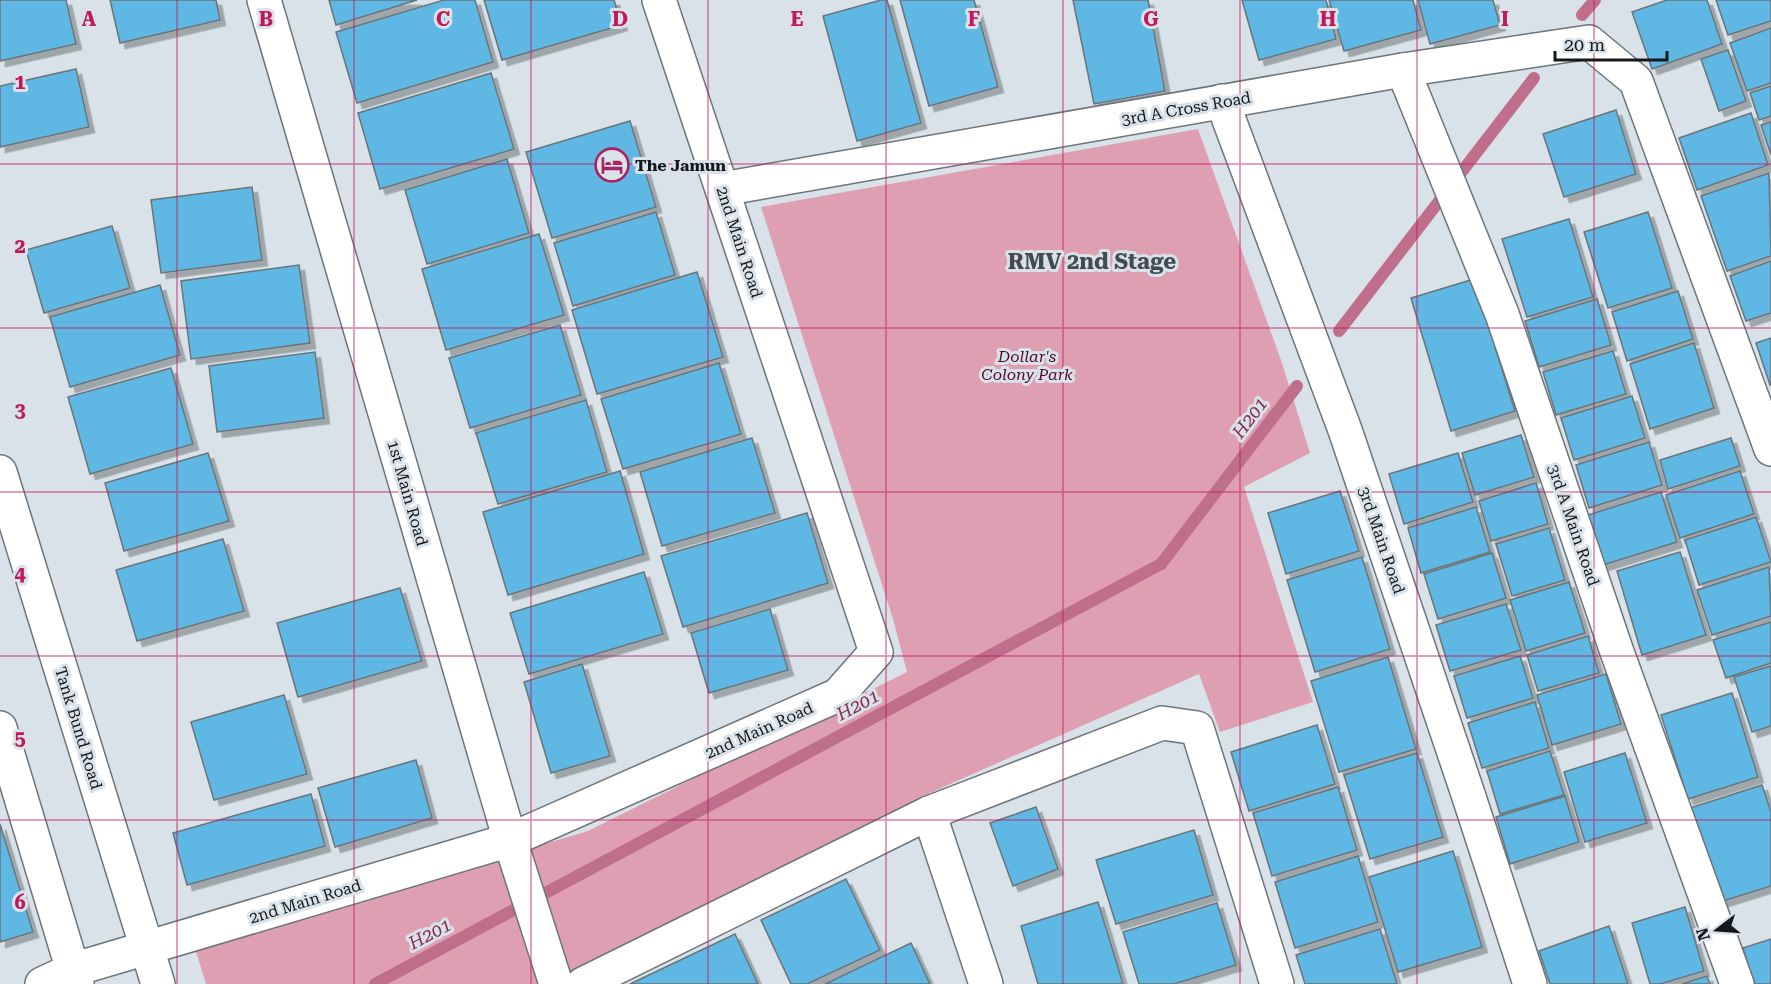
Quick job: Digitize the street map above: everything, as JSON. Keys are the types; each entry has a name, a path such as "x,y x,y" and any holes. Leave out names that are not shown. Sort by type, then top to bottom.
{"street":[{"name":"1st Main Road","path":"264,0 513,849 554,974"},
{"name":"2nd Main Road","path":"146,948 513,849 838,695 876,652 659,0"},
{"name":"3rd A Cross Road","path":"722,189 1403,70 1589,42 1636,81 1771,450"},
{"name":"3rd A Main Road","path":"1403,70 1502,314 1617,652 1737,984"},
{"name":"3rd Main Road","path":"1222,101 1345,430 1530,984"},
{"name":"Tank Bund Road","path":"0,472 158,984"},
{"path":"583,984 929,813 1162,723 1197,728 1277,984"},
{"path":"0,728 75,977"},
{"path":"929,813 986,984"},
{"path":"42,984 75,977 146,948"}],"green space":[{"name":"Dollar's Colony Park","path":"1198,129 1282,363 1310,453 1244,487 1313,702 1220,732 1199,674 923,796 554,984 206,984 195,948 588,831 907,672 893,619 761,207"}],"building":[{"path":"0,0 66,0 76,44 0,61"},
{"path":"110,0 216,0 220,20 120,43"},
{"path":"329,0 417,0 336,25"},
{"path":"444,0 475,0 493,62 357,103 336,32"},
{"path":"484,0 614,0 622,25 502,60"},
{"path":"887,0 921,123 857,141 823,16"},
{"path":"900,0 974,0 998,87 929,106"},
{"path":"1073,0 1148,0 1165,91 1094,104"},
{"path":"1242,0 1326,0 1336,39 1259,60"},
{"path":"1329,0 1413,0 1421,30 1344,51"},
{"path":"1418,0 1493,0 1500,25 1430,44"},
{"path":"1667,0 1707,0 1722,44 1652,69 1632,12"},
{"path":"1716,0 1771,0 1771,21 1728,35"},
{"path":"1771,28 1771,83 1747,91 1730,43"},
{"path":"1728,50 1746,101 1719,111 1701,59"},
{"path":"76,69 89,127 0,147 0,86"},
{"path":"491,73 514,149 380,189 358,113"},
{"path":"1771,86 1771,116 1759,120 1750,93"},
{"path":"1616,110 1636,174 1564,197 1543,134"},
{"path":"1751,113 1768,165 1697,190 1679,138"},
{"path":"630,121 656,207 552,238 526,152"},
{"path":"1771,122 1771,155 1761,125"},
{"path":"507,159 529,233 427,264 405,190"},
{"path":"1769,173 1771,256 1727,271 1701,196"},
{"path":"252,187 262,260 161,273 151,200"},
{"path":"656,212 675,275 573,306 554,243"},
{"path":"1648,212 1672,288 1608,308 1584,232"},
{"path":"1569,219 1593,297 1527,317 1502,239"},
{"path":"112,226 130,288 44,313 26,250"},
{"path":"539,234 564,315 446,350 422,269"},
{"path":"1771,261 1771,313 1746,321 1730,276"},
{"path":"299,265 310,343 191,359 181,281"},
{"path":"697,272 723,357 597,394 572,310"},
{"path":"1474,279 1515,411 1451,431 1411,298"},
{"path":"160,285 180,355 70,387 50,317"},
{"path":"1678,291 1693,339 1627,361 1612,312"},
{"path":"1597,299 1611,345 1539,367 1525,321"},
{"path":"560,325 581,395 470,428 449,358"},
{"path":"1771,338 1771,384 1770,385 1756,343"},
{"path":"1694,343 1714,408 1650,429 1630,364"},
{"path":"1613,351 1626,394 1556,415 1543,372"},
{"path":"315,352 324,418 217,432 209,366"},
{"path":"719,363 741,434 623,469 601,399"},
{"path":"171,368 193,444 90,474 68,397"},
{"path":"1632,396 1645,438 1574,460 1561,418"},
{"path":"586,400 607,472 498,504 476,433"},
{"path":"1521,435 1534,477 1475,495 1462,453"},
{"path":"752,438 775,513 662,546 640,472"},
{"path":"1731,438 1740,466 1668,489 1660,460"},
{"path":"1649,442 1662,485 1589,508 1576,465"},
{"path":"208,453 229,521 124,551 105,483"},
{"path":"1458,453 1473,502 1404,524 1389,474"},
{"path":"620,471 644,554 508,595 483,512"},
{"path":"1740,471 1754,514 1680,538 1666,495"},
{"path":"1536,483 1548,524 1491,541 1479,501"},
{"path":"1340,491 1359,551 1286,574 1268,513"},
{"path":"1661,492 1677,542 1603,565 1588,515"},
{"path":"1476,507 1490,552 1421,573 1408,528"},
{"path":"807,513 828,583 683,627 661,556"},
{"path":"1756,517 1771,562 1699,585 1685,540"},
{"path":"1549,528 1565,580 1512,596 1496,544"},
{"path":"223,539 244,611 137,641 116,570"},
{"path":"1680,552 1706,635 1642,655 1617,571"},
{"path":"1492,553 1506,598 1438,619 1424,574"},
{"path":"1362,557 1390,649 1315,672 1287,580"},
{"path":"1769,567 1771,616 1712,635 1697,590"},
{"path":"644,572 663,634 529,674 510,613"},
{"path":"1569,582 1585,633 1526,651 1510,600"},
{"path":"400,588 422,661 298,697 277,623"},
{"path":"1506,604 1521,650 1450,671 1436,625"},
{"path":"770,609 788,670 709,693 691,633"},
{"path":"1771,622 1771,663 1726,678 1713,640"},
{"path":"1588,636 1599,673 1538,691 1527,655"},
{"path":"1520,656 1533,698 1467,718 1454,676"},
{"path":"1388,657 1416,749 1339,772 1311,681"},
{"path":"582,664 610,756 551,773 524,682"},
{"path":"1771,666 1771,726 1752,732 1734,677"},
{"path":"1606,674 1621,724 1552,745 1537,695"},
{"path":"1732,693 1758,777 1688,799 1661,715"},
{"path":"284,695 307,774 214,800 191,722"},
{"path":"1535,702 1549,748 1482,768 1468,723"},
{"path":"1317,725 1335,784 1249,811 1231,752"},
{"path":"1550,751 1564,795 1500,814 1487,771"},
{"path":"1417,753 1443,837 1370,859 1344,775"},
{"path":"1625,753 1647,823 1585,842 1564,772"},
{"path":"416,760 432,818 335,847 318,788"},
{"path":"1762,785 1771,812 1771,886 1720,902 1690,808"},
{"path":"1338,787 1357,850 1272,876 1253,813"},
{"path":"311,794 325,846 187,885 173,833"},
{"path":"1565,796 1579,842 1510,864 1496,817"},
{"path":"1036,807 1058,869 1013,886 990,823"},
{"path":"0,824 33,932 0,942"},
{"path":"1194,830 1213,895 1116,924 1096,860"},
{"path":"1453,851 1482,947 1398,972 1369,877"},
{"path":"1358,856 1378,922 1295,948 1275,882"},
{"path":"846,879 880,950 807,984 791,984 761,920"},
{"path":"1098,902 1123,984 1038,984 1021,926"},
{"path":"1217,903 1236,965 1174,984 1139,984 1123,932"},
{"path":"1685,907 1704,971 1660,984 1650,984 1632,923"},
{"path":"1609,926 1628,984 1550,984 1539,951"},
{"path":"1380,929 1397,984 1305,984 1296,955"},
{"path":"735,934 758,984 630,984"},
{"path":"1771,939 1771,984 1754,984 1743,948"},
{"path":"911,943 930,984 825,984"},
{"path":"1707,976 1710,984 1682,984"}],"waterway":[{"name":"H201","path":"1582,15 1595,0"},
{"name":"H201","path":"1339,331 1534,78"},
{"name":"H201","path":"375,984 1161,564 1297,386"}],"place":[{"name":"The Jamun","path":"612,165"}],"district":[{"name":"RMV 2nd Stage","path":"1092,261"}]}
